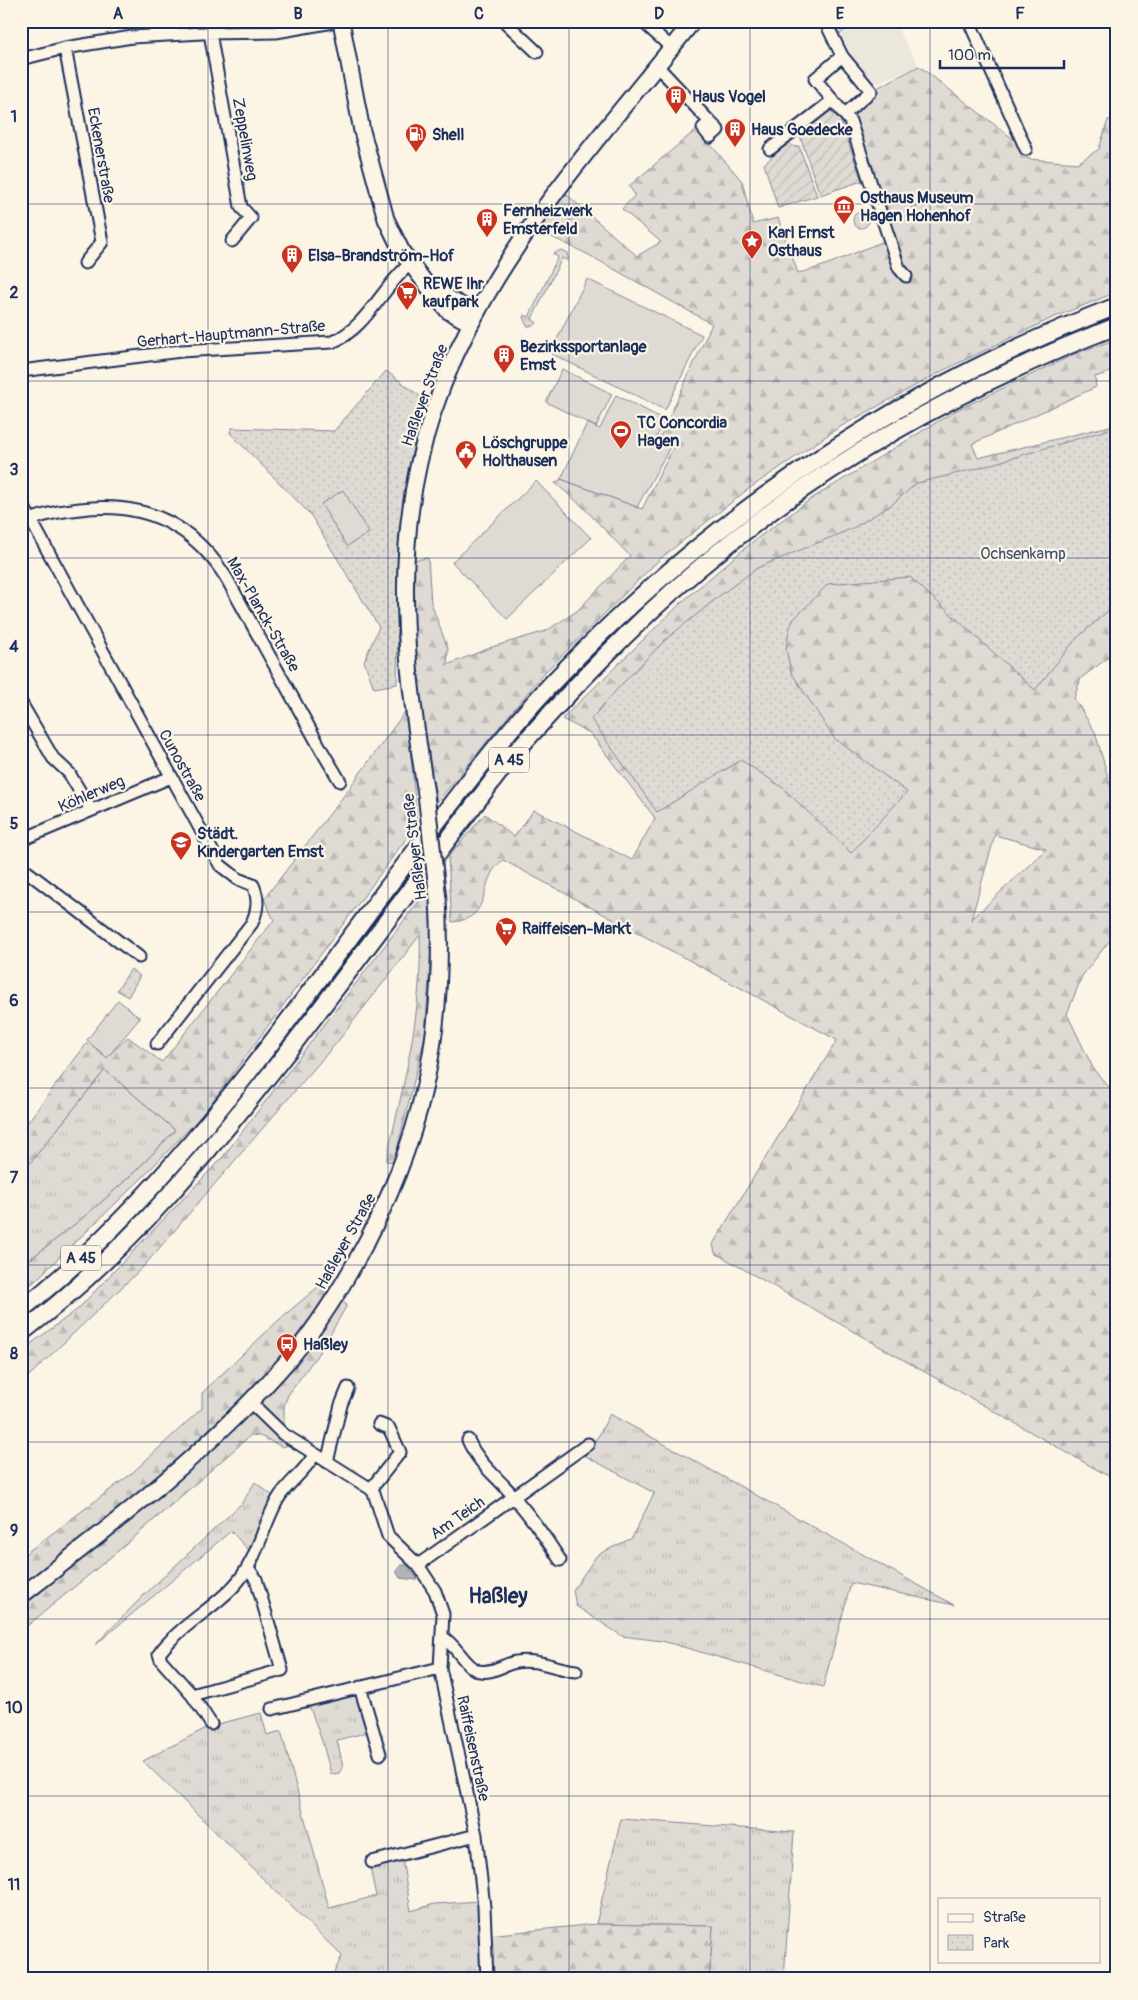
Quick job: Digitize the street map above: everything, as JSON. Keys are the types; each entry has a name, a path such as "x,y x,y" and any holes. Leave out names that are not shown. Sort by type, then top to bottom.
{"highway":[{"name":"A 45","path":"21,1310 88,1251 138,1203 206,1125 502,740 553,682 651,586 767,494 867,427 936,387 1012,349 1117,306"},
{"name":"A 45","path":"21,1333 50,1311 141,1227 227,1129 511,757 561,701 690,576 800,492 898,431 946,403 1018,368 1117,326"}],"main road":[{"path":"340,21 360,123 382,208 392,234 410,264 448,311 473,318"},
{"name":"Haßleyer Straße","path":"21,1596 156,1489 250,1402 287,1363 331,1303 377,1224 403,1166 425,1090 436,1026 440,970 438,899 426,794 412,699 405,587 407,543 420,455 435,408 473,318 515,248 578,162 693,21"}],"street":[{"path":"21,59 65,48 132,37 276,32 340,21"},
{"path":"504,21 537,52"},
{"path":"642,21 672,48"},
{"path":"825,21 842,56 871,91 845,114"},
{"path":"969,21 1026,150"},
{"name":"Zeppelinweg","path":"210,33 241,207 251,218 232,241"},
{"name":"Eckenerstraße","path":"65,48 102,242 85,263"},
{"path":"842,56 815,79 850,122 899,268 906,276"},
{"path":"657,66 710,122"},
{"path":"770,149 833,100"},
{"name":"Gerhart-Hauptmann-Straße","path":"21,371 181,352 320,344 343,337 354,329 389,285 410,264"},
{"name":"Cunostraße","path":"21,502 220,865 238,879 253,885 257,895 257,910 252,923 157,1044"},
{"name":"Max-Planck-Straße","path":"31,520 44,514 62,511 120,507 145,512 166,521 200,544 216,561 340,781"},
{"path":"21,704 53,758 69,773 91,810"},
{"name":"Köhlerweg","path":"22,837 171,777"},
{"path":"21,867 139,957"},
{"path":"327,1462 341,1405 348,1388"},
{"path":"250,1402 283,1434 371,1489 400,1452 389,1428 380,1424"},
{"name":"Am Teich","path":"468,1440 475,1457 514,1496 560,1560"},
{"name":"Am Teich","path":"418,1565 588,1444"},
{"path":"211,1724 192,1695 161,1660 159,1654 232,1588 248,1568 259,1548 277,1501 286,1487 306,1468 314,1455"},
{"name":"Raiffeisenstraße","path":"371,1489 388,1536 418,1565 440,1603 443,1614 440,1668 476,1836 484,1907 487,1979"},
{"path":"192,1695 282,1670 256,1579 248,1568"},
{"path":"442,1638 450,1641 472,1668 479,1671 525,1660 559,1669 576,1671"},
{"path":"272,1709 440,1668"},
{"path":"360,1687 380,1754"},
{"path":"372,1862 476,1836"}],"shaded area":[{"path":"857,21 893,21 919,66 873,84 837,38"}],"green space":[{"path":"825,21 856,21 833,40"},
{"path":"919,66 1026,149 1028,159 1078,163 1099,149 1108,120 1117,118 1117,292 1052,318 944,370 838,428 747,490 661,558 544,673 437,802 428,760 418,686 412,585 413,560 428,558 431,603 448,649 447,665 492,647 546,631 577,611 630,556 581,505 555,483 561,479 642,509 675,444 660,437 712,324 587,254 537,230 549,212 566,194 637,256 661,242 622,209 635,195 629,186 697,129 742,181 753,224 778,218 798,273 831,263 885,241 847,116 875,89"},
{"path":"830,110 841,121 862,181 820,195 800,136"},
{"path":"788,143 795,147 799,146 817,196 778,208 764,164"},
{"path":"861,212 867,214 869,220 867,226 861,228 855,226 853,220 855,214"},
{"path":"561,250 567,253 568,261 562,258 532,319 537,323 533,326 527,326 523,317 524,315 529,317 558,257 553,254"},
{"path":"587,279 702,335 665,410 550,353"},
{"path":"1117,339 1117,370 1095,377 1096,387 972,444 978,458 1110,426 1117,427 1117,651 1081,678 1074,698 1095,732 1111,788 1117,793 1117,931 1082,976 1067,1014 1094,1070 1117,1096 1117,1481 715,1253 713,1244 837,1040 503,860 490,877 484,897 474,914 465,919 452,922 448,857 485,814 514,837 534,810 632,860 655,818 590,733 562,719 683,601 751,543 811,499 955,411 1077,353","holes":["995,835 1046,849 971,920"]},
{"path":"562,369 612,394 596,427 546,402"},
{"path":"386,371 424,399 407,476 399,546 397,684 374,688 364,661 379,627 310,514 230,433 231,428 334,431"},
{"name":"TC Concordia Hagen","path":"616,395 665,420 655,440 670,447 637,507 561,479 587,423 600,429"},
{"name":"Ochsenkamp","path":"1117,427 1117,603 1076,639 1035,690 910,577 828,584 793,620 789,630 786,649 791,672 834,738 907,792 851,853 782,787 741,760 657,812 591,719 664,641 757,568 851,529 890,506 917,483 975,469"},
{"path":"536,481 591,538 507,619 452,562"},
{"path":"343,490 369,533 347,546 321,504"},
{"path":"407,709 417,824 203,1114 142,1178 34,1282 21,1291 21,1266 101,1202 139,1168 175,1130 105,1070 21,1174 21,1131 87,1043 107,1057 128,1037 162,1062 274,920 264,899 342,798"},
{"path":"429,888 432,934 425,1036 394,1162 386,1161 405,1077 415,1021 420,964 420,935 338,1041 143,1267 29,1376 21,1379 21,1351 78,1309 222,1158"},
{"path":"131,969 140,976 128,997 117,990"},
{"path":"118,1000 140,1018 107,1058 87,1040"},
{"path":"105,1070 175,1130 139,1168 101,1202 21,1266 21,1174"},
{"path":"319,1286 347,1305 323,1347 288,1395 284,1406 284,1426 288,1445 283,1447 260,1436 251,1435 130,1541 21,1631 21,1557 131,1474 202,1408 202,1393 281,1318"},
{"path":"610,1414 954,1605 851,1583 823,1687 662,1641 622,1636 576,1606 573,1590 597,1555 632,1538 654,1493 584,1455 599,1435"},
{"path":"255,1482 274,1497 251,1553 231,1531 95,1645 142,1597 242,1503"},
{"path":"357,1693 369,1732 337,1740 343,1766 339,1773 331,1774 323,1744 308,1702"},
{"path":"261,1713 267,1735 281,1731 329,1908 376,1896 370,1868 402,1859 411,1911 434,1904 479,1901 483,1979 331,1979 342,1956 143,1761 210,1726"},
{"path":"621,1819 794,1832 784,1979 709,1979 713,1926 596,1924"},
{"path":"596,1924 713,1926 709,1979 490,1979 488,1935"}],"water":[{"path":"401,1565 407,1565 417,1577 416,1580 400,1578 396,1571"}],"place":[{"name":"Haus Vogel","path":"676,115"},
{"name":"Haus Goedecke","path":"735,148"},
{"name":"Shell","path":"416,153"},
{"name":"Osthaus Museum Hagen Hohenhof","path":"844,225"},
{"name":"Fernheizwerk Emsterfeld","path":"487,238"},
{"name":"Karl Ernst Osthaus","path":"752,260"},
{"name":"Elsa-Brandström-Hof","path":"292,274"},
{"name":"REWE Ihr kaufpark","path":"407,311"},
{"name":"Bezirkssportanlage Emst","path":"504,374"},
{"name":"TC Concordia Hagen","path":"621,450"},
{"name":"Löschgruppe Holthausen","path":"466,470"},
{"name":"Städt. Kindergarten Emst","path":"181,861"},
{"name":"Raiffeisen-Markt","path":"506,947"},
{"name":"Haßley","path":"287,1363"}],"district":[{"name":"Haßley","path":"498,1596"}]}
